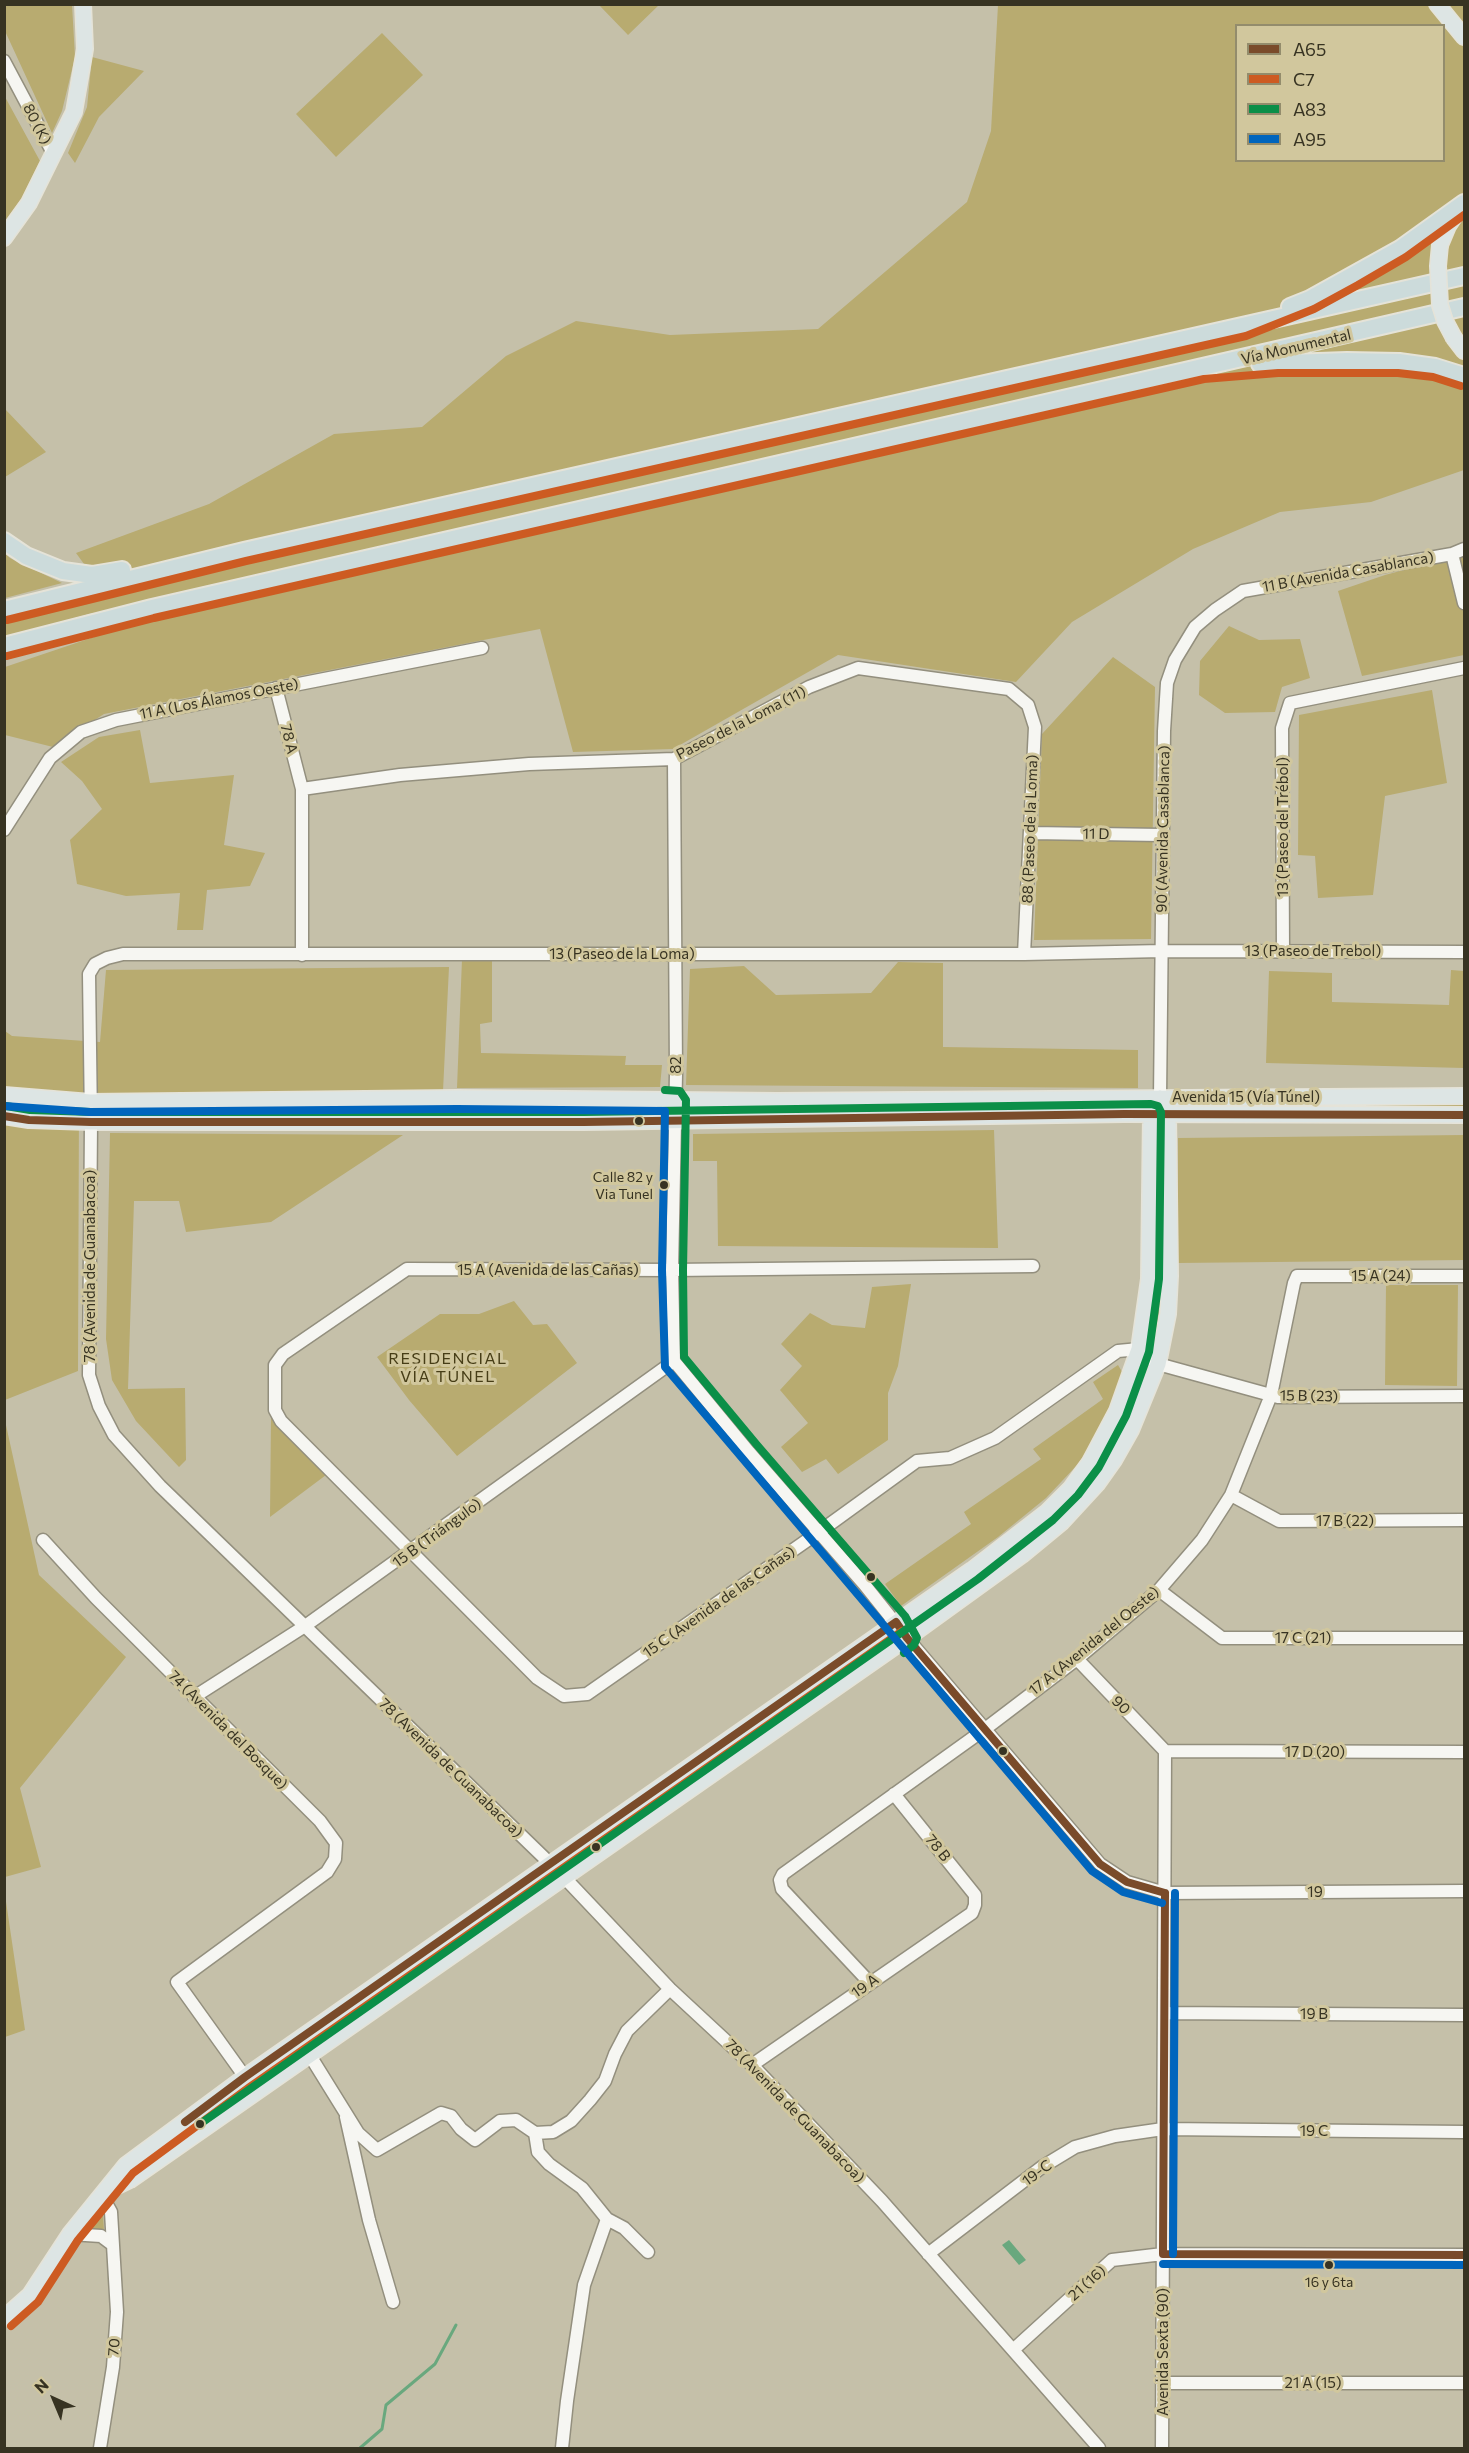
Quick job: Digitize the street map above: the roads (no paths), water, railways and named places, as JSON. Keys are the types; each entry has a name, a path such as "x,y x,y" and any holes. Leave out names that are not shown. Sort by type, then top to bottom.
{"highway":[{"path":"1243,326 1310,299 1353,276 1400,249 1464,202"},
{"path":"4,610 244,551 1464,276"},
{"name":"Vía Monumental","path":"4,646 1464,307"},
{"path":"1202,369 1278,363 1378,361 1435,367 1464,376"},
{"path":"4,541 26,556 46,565 63,571 92,575 244,551"},
{"path":"4,651 53,633"}],"main road":[{"path":"4,238 25,211 74,112 85,49 83,4"},
{"path":"1437,4 1464,37"},
{"path":"1464,202 1448,226 1440,245 1438,266 1440,305 1445,321 1464,351"},
{"name":"Avenida 15 (Vía Túnel)","path":"4,1095 90,1102 457,1098 676,1101 1464,1096"},
{"path":"4,2318 30,2295 70,2234 101,2194 130,2180 245,2077 1010,1542 1047,1512 1071,1488 1090,1462 1117,1411 1139,1349 1149,1279 1151,1114 1160,1098"},
{"path":"191,2124 309,2054 907,1638 1022,1555 1062,1522 1090,1492 1114,1460 1131,1430 1158,1364 1168,1314 1170,1276 1168,1114 1160,1098"},
{"name":"Avenida 15 (Vía Túnel)","path":"4,1116 91,1122 675,1121 1151,1114 1464,1115"}],"street":[{"name":"80 (K)","path":"4,60 54,155"},
{"name":"11 B (Avenida Casablanca)","path":"1452,554 1464,541"},
{"name":"11 B (Avenida Casablanca)","path":"1243,591 1452,554 1464,549"},
{"path":"1452,554 1464,603"},
{"name":"90 (Avenida Casablanca)","path":"1160,1098 1161,835 1167,683 1175,660 1195,627 1243,591"},
{"name":"11 A (Los Álamos Oeste)","path":"4,830 50,758 81,732 116,720 482,648"},
{"name":"Paseo de la Loma (11)","path":"302,789 400,775 529,764 674,759 809,687 858,668 1009,689 1028,705"},
{"name":"13 (Paseo del Trébol)","path":"1283,951 1282,728 1290,703 1464,668"},
{"name":"78 A","path":"276,688 302,789 302,955"},
{"name":"88 (Paseo de la Loma)","path":"1024,954 1035,727 1028,705"},
{"name":"82","path":"674,759 676,1101 672,1270 674,1361"},
{"name":"11 D","path":"1031,833 1161,835"},
{"name":"13 (Paseo de Trebol)","path":"1162,951 1464,952"},
{"name":"13 (Paseo de la Loma)","path":"89,974 95,964 123,954 1024,954 1162,951"},
{"name":"78 (Avenida de Guanabacoa)","path":"89,974 91,1122 89,1375 99,1406 114,1435 160,1486 563,1876 670,1989 753,2065 882,2201 1099,2448"},
{"name":"15 A (Avenida de las Cañas)","path":"411,1551 281,1421 275,1410 275,1365 283,1354 407,1269 672,1270 1033,1266"},
{"name":"15 A (24)","path":"1297,1276 1464,1276"},
{"name":"17 A (Avenida del Oeste)","path":"870,1983 782,1889 780,1880 783,1874 985,1729 1077,1659 1159,1590 1202,1540 1231,1495 1271,1395 1297,1276"},
{"path":"1139,1349 1158,1364"},
{"name":"15 C (Avenida de las Cañas)","path":"411,1551 537,1678 564,1696 587,1694 917,1461 950,1458 995,1438 1111,1354 1139,1349"},
{"path":"674,1361 1100,1864 1127,1882 1165,1893"},
{"name":"15 B (Triángulo)","path":"194,1697 305,1626 674,1361"},
{"name":"15 B (23)","path":"1158,1364 1278,1397 1464,1396"},
{"name":"17 B (22)","path":"1231,1495 1279,1521 1464,1520"},
{"name":"74 (Avenida del Bosque)","path":"43,1540 96,1598 320,1821 336,1843 335,1860 327,1872 177,1982 245,2077"},
{"name":"17 C (21)","path":"1159,1590 1222,1638 1464,1638"},
{"name":"90","path":"1077,1659 1165,1751"},
{"name":"17 D (20)","path":"1165,1751 1464,1752"},
{"name":"Avenida Sexta (90)","path":"1162,2448 1165,1751"},
{"name":"78 B","path":"894,1794 975,1895 975,1905"},
{"name":"19","path":"1165,1893 1464,1891"},
{"name":"19 A","path":"753,2065 972,1913 975,1905"},
{"path":"309,2054 358,2133 377,2150 441,2113 451,2116 461,2129 475,2140 500,2121 516,2120 535,2133 553,2132 571,2121 605,2081 627,2031 670,1989"},
{"name":"19 B","path":"1164,2013 1464,2015"},
{"path":"345,2111 369,2220 393,2302"},
{"name":"19 C","path":"1164,2129 1464,2132"},
{"name":"19-C","path":"928,2254 1042,2167 1076,2147 1115,2136 1164,2129"},
{"path":"535,2133 538,2152 549,2164 582,2188 607,2219 624,2228 648,2252"},
{"name":"70","path":"100,2448 113,2367 117,2312 111,2212 101,2194"},
{"path":"562,2448 584,2285 607,2219"},
{"path":"70,2234 101,2236 113,2245"},
{"name":"21 (16)","path":"1013,2350 1113,2260 1163,2254 1464,2255"},
{"name":"21 A (15)","path":"1162,2383 1464,2383"}],"waterway":[{"path":"360,2448 382,2429 386,2405 435,2364 456,2325"}],"place":[{"name":"Calle 82 y Via Tunel","path":"664,1185"},
{"name":"16 y 6ta","path":"1329,2265"}],"district":[{"name":"RESIDENCIAL VÍA TÚNEL","path":"448,1368"}]}
